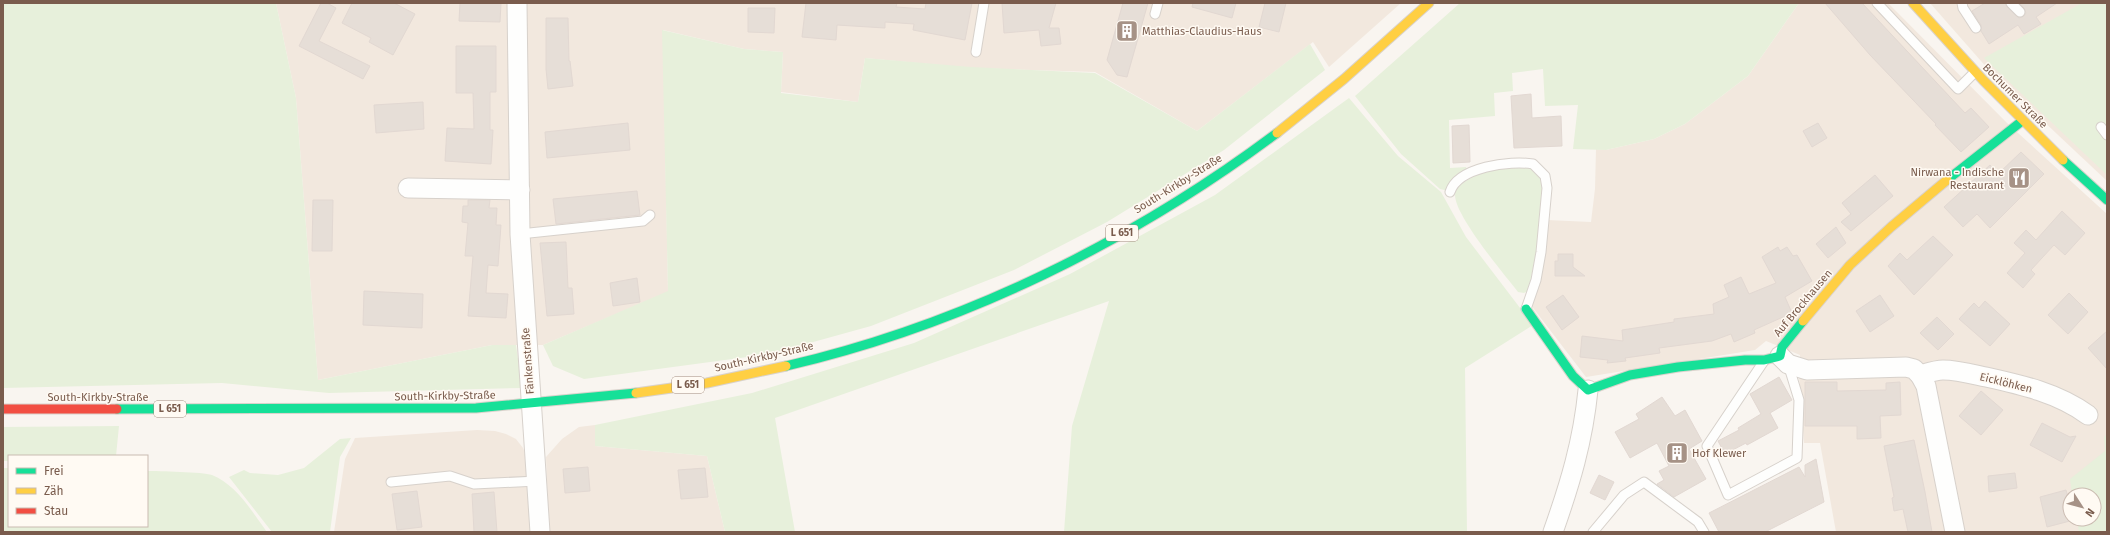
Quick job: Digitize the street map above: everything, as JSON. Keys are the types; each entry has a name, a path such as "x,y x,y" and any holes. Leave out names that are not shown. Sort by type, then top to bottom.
{"main road":[{"name":"South-Kirkby-Straße","path":"3,409 439,408 530,404 635,394 741,376 876,341 953,312 1028,281 1150,218 1194,191 1241,159 1339,83 1429,3"},
{"name":"Bochumer Straße","path":"1913,3 1974,73 2022,121 2107,200"},
{"name":"Auf Brockhausen","path":"1777,360 1782,347 1822,298 1869,247 1915,205 2022,121"},
{"path":"1526,309 1573,376 1588,390 1630,376 1671,368 1745,360 1777,360"}],"street":[{"name":"Fänkenstraße","path":"517,3 520,234 530,404 540,532"},
{"path":"408,188 520,190"},
{"path":"1777,360 1806,370 1863,367 1906,367 1914,370 1920,375 1926,386 1955,532"},
{"name":"Eicklöhken","path":"1920,375 1943,370 2019,384 2056,396 2076,406 2088,415"},
{"path":"1553,532 1578,456 1584,425 1588,390"}],"lane":[{"path":"976,52 984,3"},
{"path":"1155,14 1158,3"},
{"path":"1877,3 1958,89 1974,73"},
{"path":"1962,3 1963,8 1976,28"},
{"path":"2011,3 2020,12"},
{"path":"2101,127 2107,135"},
{"path":"1450,192 1456,182 1483,167 1499,164 1522,162 1533,164 1545,176 1547,188 1541,252 1536,280 1526,309"},
{"path":"520,234 643,221 650,215"},
{"path":"1777,360 1799,400 1797,458 1728,495 1707,446 1777,360"},
{"path":"391,482 450,476 474,484 537,481"},
{"path":"1593,532 1624,495 1644,482 1698,522 1704,532"}],"shaded area":[{"path":"276,3 1401,3 1329,67 1313,42 1197,131 1095,72 971,68 865,58 858,102 781,92 783,52 744,49 663,30 668,292 543,345 492,345 318,380 296,98"},
{"path":"1799,3 1888,3 2007,123 2107,214 2107,532 1836,532 1820,443 1804,443 1799,376 1800,355 1766,341 1755,350 1586,377 1530,304 1547,220 1591,222 1595,189 1596,149 1606,150 1654,139 1685,124 1748,76"},
{"path":"1930,3 2107,3 2107,181 1988,69"},
{"path":"595,425 595,446 707,456 725,532 549,532 546,457 562,439 579,427"},
{"path":"477,430 495,431 506,434 516,439 523,448 527,458 532,532 334,532 345,459 355,438"}],"green space":[{"path":"3,3 276,3 296,98 318,380 492,345 516,345 522,388 329,393 222,383 3,388"},
{"path":"1460,3 1799,3 1748,76 1685,124 1654,139 1606,150 1573,149 1578,105 1545,106 1543,69 1512,73 1513,91 1494,93 1495,116 1449,120 1450,168 1466,167 1468,172 1449,191 1440,189 1401,154 1355,96"},
{"path":"2082,3 2107,3 2107,175 1984,58"},
{"path":"662,30 744,49 783,52 781,93 858,102 865,58 971,67 1095,73 1197,131 1310,44 1325,70 1224,150 1107,222 1014,270 871,326 770,354 584,379 553,366 543,345 668,291"},
{"path":"1349,98 1398,156 1441,192 1466,237 1533,325 1465,368 1467,532 1064,532 1072,426 1109,301 775,418 795,532 725,532 707,456 595,446 595,425 752,393 914,343 1070,274 1215,195"},
{"path":"1520,166 1531,168 1539,175 1542,184 1543,197 1540,231 1528,291 1524,293 1518,292 1481,245 1463,216 1457,204 1455,195 1458,186 1482,171"},
{"path":"119,426 116,455 8,455 8,461 3,461 3,427"},
{"path":"2107,434 2107,532 2079,532 2078,527 2102,527 2102,487 2071,487 2070,479 2105,451 2104,437"},
{"path":"351,438 340,457 330,532 272,532 229,477 244,470 250,473 278,475 304,468 340,439"},
{"path":"3,468 8,468 8,527 148,527 148,471 161,471 207,474 221,480 236,492 250,508 267,532 3,532"}],"building":[{"path":"321,3 327,3 336,8 319,41 370,66 363,79 299,46"},
{"path":"352,3 394,3 415,14 393,55 369,42 371,38 342,23"},
{"path":"460,3 501,3 500,22 459,21"},
{"path":"806,3 897,3 896,7 925,9 926,3 972,3 965,40 913,30 914,24 885,22 885,28 837,25 836,40 802,37"},
{"path":"1002,3 1056,3 1049,28 1059,28 1061,44 1041,46 1039,30 1004,33"},
{"name":"Matthias-Claudius-Haus","path":"1123,3 1148,3 1127,77 1117,75 1107,60"},
{"path":"1193,3 1236,3 1232,18 1192,7"},
{"path":"1265,3 1286,3 1279,32 1259,27"},
{"path":"1825,3 1862,3 1965,113 1971,108 1989,127 1961,152 1870,55"},
{"path":"1985,3 2005,3 2007,7 2019,18 2024,16 2026,13 2024,8 2019,3 2057,3 2036,17 2041,24 2024,34 2018,25 1989,44 1981,31 1981,25 1972,11"},
{"path":"748,8 775,8 774,33 748,32"},
{"path":"546,18 568,18 569,61 573,86 548,89 546,69"},
{"path":"456,46 496,46 496,92 490,92 490,130 493,130 491,164 445,161 447,128 474,129 473,93 456,93"},
{"path":"1531,94 1532,118 1561,116 1562,146 1514,148 1511,96"},
{"path":"423,102 424,129 376,133 374,105"},
{"path":"628,123 630,150 547,158 545,132"},
{"path":"1818,123 1827,138 1812,147 1803,131"},
{"path":"1469,125 1470,162 1453,163 1452,126"},
{"path":"2021,152 2044,174 1990,228 1977,214 1963,227 1944,207 1990,165 1998,174"},
{"path":"1875,175 1893,196 1851,231 1841,222 1851,214 1842,203"},
{"path":"637,191 640,215 556,224 553,199"},
{"path":"313,200 333,200 332,251 312,251"},
{"path":"468,200 490,200 489,208 497,208 496,225 501,225 498,266 488,265 486,293 508,294 506,318 468,316 473,256 465,256 468,223 462,222 463,206 468,206"},
{"path":"2062,211 2085,233 2065,255 2054,245 2031,270 2035,274 2023,288 2007,273 2025,253 2014,243 2026,230 2036,240"},
{"path":"1836,227 1846,243 1828,258 1816,244"},
{"path":"1933,236 1953,255 1914,295 1888,266 1900,253 1907,260"},
{"path":"566,242 568,288 572,288 574,314 547,316 540,243"},
{"path":"1778,247 1780,251 1787,247 1793,256 1797,255 1812,281 1785,297 1792,313 1754,330 1755,333 1734,342 1731,334 1712,341 1659,348 1660,353 1625,358 1626,361 1607,363 1608,360 1580,357 1582,336 1623,341 1622,330 1674,322 1674,319 1714,314 1713,304 1729,297 1724,285 1741,277 1749,294 1776,283 1762,257"},
{"path":"1558,254 1573,254 1573,267 1585,276 1555,276 1555,261 1558,261"},
{"path":"637,278 640,302 613,306 610,283"},
{"path":"364,291 423,294 422,328 363,325"},
{"path":"2069,293 2088,312 2068,334 2048,315"},
{"path":"1563,295 1579,317 1562,330 1546,307"},
{"path":"1880,295 1894,316 1870,332 1856,311"},
{"path":"1985,301 2010,324 1990,346 1959,319 1974,303 1979,308"},
{"path":"1937,317 1954,334 1938,350 1920,333"},
{"path":"2107,331 2107,369 2088,348"},
{"path":"1779,377 1792,400 1770,413 1778,428 1747,445 1746,443 1725,454 1718,441 1739,430 1738,428 1761,414 1750,394"},
{"path":"1805,382 1837,382 1837,391 1886,390 1886,383 1900,382 1901,415 1880,416 1881,438 1857,439 1857,426 1805,426"},
{"path":"1981,391 2003,410 1981,435 1959,416"},
{"name":"Hof Klewer","path":"1662,397 1675,416 1685,410 1702,441 1689,449 1706,479 1674,497 1657,484 1664,480 1659,471 1669,466 1657,443 1630,458 1615,432 1639,419 1636,414"},
{"path":"2042,423 2070,437 2076,436 2062,462 2030,445"},
{"path":"1914,440 1932,532 1908,532 1903,509 1894,511 1892,498 1894,497 1884,446"},
{"path":"1816,459 1824,502 1765,532 1719,532 1709,513 1799,467 1805,477 1805,465"},
{"path":"588,467 590,491 565,493 563,469"},
{"path":"705,468 708,497 681,499 678,470"},
{"path":"2015,473 2017,488 1989,492 1988,476"},
{"path":"1599,475 1614,482 1605,500 1590,493"},
{"path":"417,491 422,527 397,530 392,494"},
{"path":"2062,491 2062,523 2047,527 2040,497"},
{"path":"494,492 497,532 474,532 472,494"}],"traffic: fast":[{"path":"1947,180 2022,121"},
{"path":"786,366 852,349 917,327 981,303 1044,275 1105,243 1164,209 1222,172 1277,133"},
{"path":"2063,160 2107,200"},
{"path":"1526,309 1573,376 1588,390 1630,375 1678,367 1745,360 1764,360 1780,356 1782,347 1803,321"},
{"path":"117,409 476,408 636,393"}],"traffic: slow":[{"path":"1277,133 1344,79 1429,3"},
{"path":"1913,3 1983,80 2063,160"},
{"path":"1803,321 1850,265 1891,227 1947,180"},
{"path":"636,393 707,383 786,366"}],"traffic: jam":[{"path":"3,409 117,409"}],"place":[{"name":"Matthias-Claudius-Haus","path":"1127,31"},
{"name":"Nirwana - Indische Restaurant","path":"2019,178"},
{"name":"Hof Klewer","path":"1677,453"}]}
